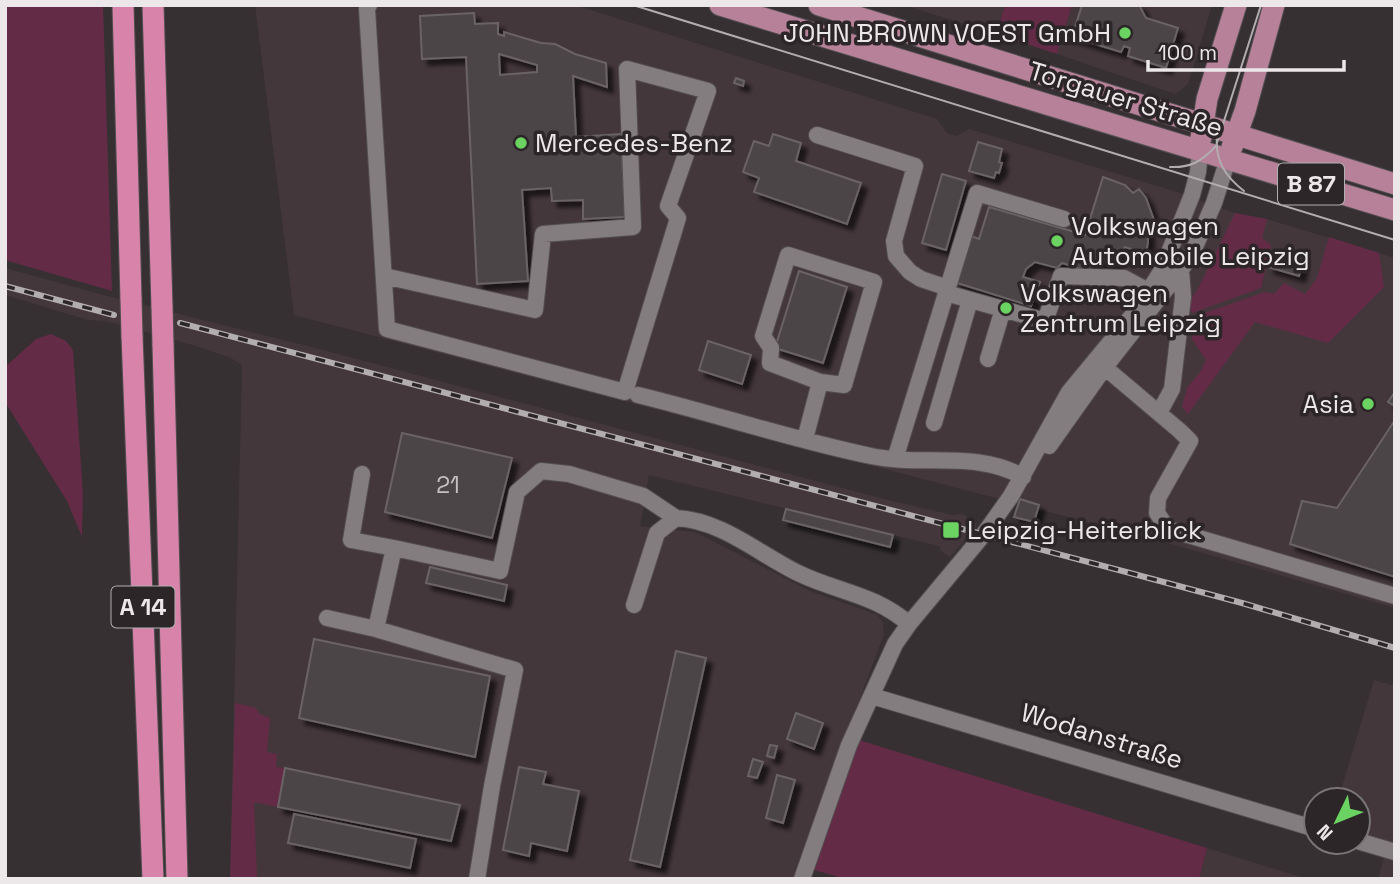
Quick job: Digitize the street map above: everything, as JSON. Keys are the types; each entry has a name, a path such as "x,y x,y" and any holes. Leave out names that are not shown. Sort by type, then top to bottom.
{"highway":[{"name":"A 14","path":"122,5 153,879"},
{"name":"A 14","path":"153,5 177,879"}],"main road":[{"name":"Torgauer Straße","path":"720,5 1395,209"},
{"name":"Torgauer Straße","path":"819,5 1395,184"},
{"path":"1200,151 1210,92 1236,5"},
{"path":"1228,159 1274,5"}],"street":[{"path":"369,5 384,276 387,329 625,391 678,218 668,206 708,91 627,69 633,227 542,234 536,310 384,276"},
{"path":"817,135 915,166 894,241 896,256 910,272 921,279 971,300 1045,321 1061,276 1124,278 1148,292"},
{"path":"804,878 849,745 895,644 984,534 1023,477 1043,454 1162,270 1192,195 1200,151"},
{"path":"1100,364 1181,270 1194,249 1228,159"},
{"path":"895,459 977,193 1065,219"},
{"path":"788,255 874,282 844,385 820,382 769,363 771,348 764,336 788,255"},
{"path":"1159,412 1172,389 1183,297 1181,270"},
{"path":"934,422 971,300"},
{"path":"988,359 1003,309"},
{"path":"1100,364 1159,412 1190,442 1158,498 1157,513 1168,529 1395,596"},
{"path":"805,439 820,382"},
{"path":"638,395 873,457 988,464 1023,477"},
{"path":"362,474 351,540 500,571 517,492 541,471 569,474 643,496 677,518 694,519 720,530 798,573 876,601 893,610 909,624"},
{"path":"634,605 657,533 677,518"},
{"path":"376,629 394,548"},
{"path":"327,618 376,629 515,670 477,879"},
{"name":"Wodanstraße","path":"872,696 1302,825"},
{"path":"1372,845 1395,852"}],"shaded area":[{"path":"5,5 103,5 112,291 5,260"},
{"path":"255,5 575,5 937,119 947,133 957,136 969,129 1174,191 1235,213 1267,219 1395,258 1395,608 1168,543 294,315"},
{"path":"904,5 1005,5 996,34"},
{"path":"1005,5 1072,5 1057,54 996,34"},
{"path":"1072,5 1212,5 1188,84 1175,94 1057,54"},
{"path":"1235,213 1267,219 1262,238 1271,245 1261,288 1192,313 1189,302"},
{"path":"1329,237 1379,253 1384,287 1328,343 1255,322 1188,414 1182,407 1187,388 1206,360 1192,339 1193,317 1265,292 1274,294 1284,283 1305,294 1317,278"},
{"path":"5,268 880,498 952,515 963,514 976,523 976,527 950,557 942,552 939,546 649,475 640,526 695,532 810,591 878,615 883,623 884,634 797,879 230,879 242,365 231,358 196,346 106,321 88,320 5,295"},
{"path":"51,334 66,341 73,350 83,494 82,537 67,501 5,402 5,367 36,339"},
{"path":"1374,680 1395,686 1395,879 1378,879 1388,842 1372,837 1372,786 1342,786"},
{"path":"235,703 256,708 259,714 270,718 267,752 277,754 276,767 285,768 278,807 254,802 257,879 230,879"},
{"path":"859,740 1207,848 1199,879 836,879 836,876 814,870"},
{"path":"1207,848 1307,879 1199,879"}],"building":[{"name":"JOHN BROWN VOEST GmbH","path":"1082,5 1139,5 1146,18 1178,28 1166,68 1128,56 1130,48 1124,46 1121,52 1072,37"},
{"path":"474,13 475,24 498,23 498,34 504,36 504,32 541,43 555,44 575,54 606,63 607,87 573,76 576,137 621,134 625,217 583,219 583,200 552,201 551,188 522,190 528,281 477,284 466,57 422,59 420,16","holes":["499,54 537,65 537,72 500,75"]},
{"path":"736,78 744,81 743,86 734,83"},
{"path":"773,134 801,143 796,161 861,183 847,224 754,192 759,178 743,172 754,141 769,146"},
{"path":"978,142 1002,149 999,162 1002,163 994,178 969,171"},
{"path":"942,174 966,181 946,250 922,243"},
{"name":"Volkswagen Automobile Leipzig","path":"1103,177 1125,185 1133,193 1139,189 1146,198 1154,220 1148,222 1146,254 1125,247 1113,265 1107,259 1087,267 1087,271 1062,263 1057,268 1035,262 1026,269 1023,277 1040,282 1031,306 954,282 968,235 979,239 989,207 1085,235"},
{"path":"1273,251 1283,254 1282,260 1302,265 1299,276 1268,267"},
{"path":"799,271 847,287 823,363 775,348"},
{"path":"708,341 751,355 742,384 699,370"},
{"path":"1395,392 1395,406 1388,402"},
{"path":"1395,420 1395,577 1290,544 1302,501 1337,508"},
{"path":"402,433 512,458 492,538 385,512"},
{"path":"1020,499 1039,505 1034,522 1014,517"},
{"path":"786,509 893,535 890,547 783,520"},
{"path":"430,567 507,585 504,601 426,583"},
{"path":"314,639 490,676 475,757 299,718"},
{"path":"676,651 706,658 660,867 630,860"},
{"path":"796,713 823,723 814,749 787,739"},
{"path":"770,745 777,746 774,758 767,756"},
{"path":"753,759 763,762 757,778 748,776"},
{"path":"519,767 546,772 543,784 579,791 567,851 531,843 529,856 503,850"},
{"path":"285,768 460,805 451,841 278,807"},
{"path":"777,775 795,780 783,823 766,818"},
{"path":"294,814 416,839 410,868 288,843"}],"tram line":[{"path":"633,5 1395,240"},
{"path":"1170,167 1196,162 1216,146 1261,5"},
{"path":"1217,138 1218,154 1223,168 1244,191"}],"railway":[{"path":"5,286 114,315"},
{"path":"180,323 1130,573 1395,648"}],"place":[{"name":"JOHN BROWN VOEST GmbH","path":"1125,33"},
{"name":"Mercedes-Benz","path":"521,143"},
{"name":"Volkswagen Automobile Leipzig","path":"1057,241"},
{"name":"Volkswagen Zentrum Leipzig","path":"1006,308"},
{"name":"Asia","path":"1368,404"},
{"name":"Leipzig-Heiterblick","path":"951,530"}]}
